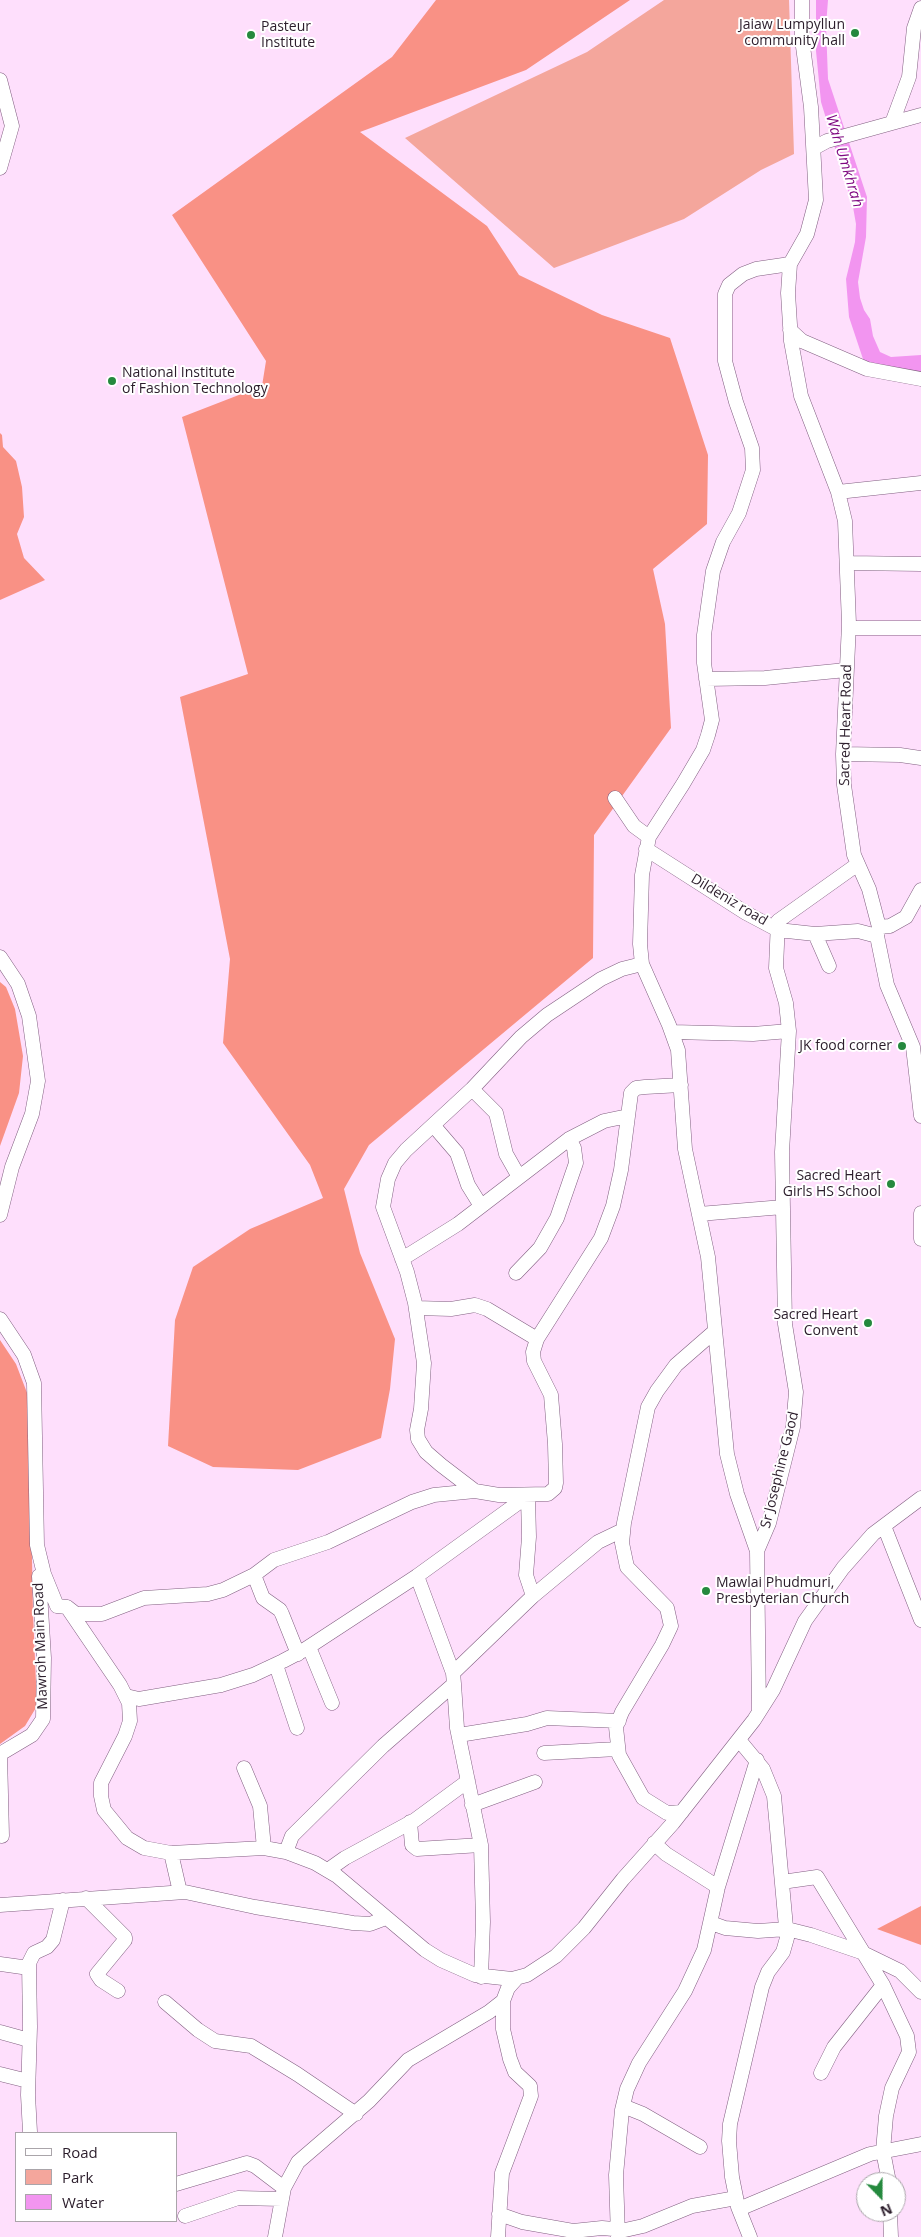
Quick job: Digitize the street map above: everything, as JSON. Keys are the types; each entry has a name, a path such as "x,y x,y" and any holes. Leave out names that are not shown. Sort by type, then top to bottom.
{"street":[{"path":"757,1551 737,1494 727,1454 708,1257 686,1150 678,1050 642,964 640,944 642,875 647,843 684,784 703,750 708,735 712,720 706,680 704,635 712,571 723,542 739,513 748,488 754,460 725,361 726,294 729,285 743,274 756,269 790,264 807,234 816,200 814,148 802,39 802,0"},
{"path":"892,123 909,77 914,28 921,8"},
{"path":"0,80 12,126 0,168"},
{"path":"814,148 827,141 921,115"},
{"name":"Sacred Heart Road","path":"790,264 788,293 790,330 802,396 838,492 845,522 849,628 843,754 844,785 854,855 869,889 890,997 911,1039 921,1116"},
{"path":"790,330 802,341 866,369 921,379"},
{"path":"838,492 921,483"},
{"path":"848,563 921,564"},
{"path":"849,628 921,628"},
{"path":"706,680 765,678 846,670"},
{"path":"843,754 900,755 921,758"},
{"name":"Dildeniz road","path":"614,798 647,843 746,913 778,930 815,934 878,932"},
{"path":"778,930 778,921 782,916 858,864"},
{"path":"906,917 921,890"},
{"path":"878,932 906,917 921,916"},
{"name":"Sr Josephine Gaod","path":"759,1712 757,1551 769,1523 793,1426 796,1404 796,1392 785,1324 783,1125 789,1031 786,1003 776,968 778,930"},
{"path":"815,934 829,966"},
{"path":"0,957 18,984 29,1016 38,1081 32,1114 12,1167 0,1215"},
{"path":"475,1491 426,1452 418,1439 416,1430 421,1409 424,1364 416,1308 402,1259 383,1206 384,1193 395,1163 472,1089 521,1037 547,1016 610,974 642,964"},
{"path":"672,1032 753,1034 789,1031"},
{"path":"0,1319 24,1355 34,1383 37,1545 51,1594 57,1606 67,1607 76,1614 102,1614 144,1598 208,1594 254,1575 274,1560 328,1542 412,1502 434,1495 475,1491 499,1495 529,1496 548,1494 555,1488 556,1483 551,1395 534,1360 533,1352 537,1339 601,1238 613,1206 621,1170 631,1093 636,1088 681,1085"},
{"path":"472,1089 496,1113 506,1154 519,1177"},
{"path":"402,1259 458,1224 569,1139 604,1121 628,1116"},
{"path":"433,1125 457,1153 468,1185 481,1206"},
{"path":"516,1273 540,1248 557,1218 576,1163 574,1148 569,1139"},
{"path":"699,1214 783,1207"},
{"path":"921,1213 921,1239"},
{"path":"416,1308 451,1309 475,1305 487,1309 537,1339"},
{"path":"682,1812 666,1813 643,1798 626,1771 617,1749 616,1733 619,1721 670,1626 667,1608 627,1567 622,1543 648,1407 656,1391 676,1365 714,1331"},
{"path":"126,1696 139,1699 221,1685 253,1675 276,1664 304,1650 417,1576 529,1496"},
{"path":"529,1496 529,1537 526,1575 533,1596"},
{"path":"67,1607 129,1703 130,1721 125,1736 101,1783 104,1810 127,1838 144,1848 170,1853 264,1848 286,1852 328,1870 425,1950 457,1968 481,1977 496,1979 517,1978 527,1975 556,1956 584,1928 682,1812 759,1712 773,1690 805,1622 843,1568 884,1526 921,1498"},
{"path":"884,1526 921,1620"},
{"path":"286,1852 292,1836 453,1678 533,1596 598,1542 623,1530"},
{"name":"Mawroh Main Road","path":"0,1754 32,1735 44,1719 44,1658 37,1545"},
{"path":"254,1575 263,1598 280,1610 304,1650 332,1704"},
{"path":"417,1576 453,1678 459,1735 481,1846 483,1922 481,1977"},
{"path":"276,1664 296,1728"},
{"path":"459,1735 527,1724 547,1718 619,1721"},
{"path":"739,1740 757,1760 767,1776 774,1796 786,1928 786,1947 768,1972 762,1987 730,2124 729,2163 737,2204 750,2237"},
{"path":"544,1753 617,1749"},
{"path":"0,1754 2,1836"},
{"path":"618,2233 616,2175 626,2090 639,2063 673,2012 704,1950 718,1887 757,1760"},
{"path":"244,1768 260,1806 264,1848"},
{"path":"328,1870 345,1858 410,1822 468,1781"},
{"path":"472,1805 535,1782"},
{"path":"410,1822 411,1840 414,1848 481,1846"},
{"path":"654,1843 666,1854 718,1887"},
{"path":"170,1853 180,1892"},
{"path":"782,1882 817,1877 827,1890 897,2012 909,2046 909,2052 892,2088 886,2116 883,2151 887,2172"},
{"path":"0,1905 180,1892 353,1923 370,1924 386,1918"},
{"path":"86,1898 125,1936 124,1940 98,1974 101,1980 118,1991"},
{"path":"30,2132 28,2081 30,2040 29,1968 31,1956 53,1940 63,1900"},
{"path":"711,1922 725,1928 743,1930 786,1928 861,1952 900,1971 921,1992"},
{"path":"0,1964 29,1968"},
{"path":"498,2237 502,2174 532,2092 527,2082 515,2072 503,2028 503,2001 508,1988 517,1978"},
{"path":"821,2073 834,2048 883,1985"},
{"path":"276,2237 283,2194 298,2162 356,2114 408,2060 489,2012 503,2001"},
{"path":"165,2002 198,2030 215,2041 251,2046 298,2074 356,2114"},
{"path":"0,2032 30,2040"},
{"path":"0,2074 28,2081"},
{"path":"623,2106 643,2114 700,2147"},
{"path":"499,2214 522,2222 572,2231 602,2228 618,2233 644,2226 692,2206 737,2204 844,2166 870,2154 921,2144"},
{"path":"178,2183 247,2163 255,2166 283,2194"},
{"path":"185,2216 238,2198 283,2194"},
{"path":"890,2222 891,2237"}],"green space":[{"path":"664,0 789,0 794,154 761,170 684,219 554,268 405,138 587,52"}],"shaded area":[{"path":"436,0 630,0 526,70 360,132 487,226 519,275 602,315 670,338 708,455 707,524 653,569 665,624 671,728 594,835 593,958 369,1145 344,1189 360,1253 395,1339 390,1389 381,1438 298,1470 213,1467 168,1446 175,1320 193,1267 250,1229 323,1198 310,1165 223,1043 230,959 180,697 248,674 182,417 262,386 266,361 172,215 392,57"},
{"path":"0,433 2,435 3,447 16,461 22,487 24,517 17,534 24,558 45,580 0,600"},
{"path":"0,982 6,987 15,1009 23,1056 19,1093 0,1146"},
{"path":"0,1340 16,1364 29,1398 33,1613 37,1706 25,1726 0,1744"},
{"path":"921,1906 921,1945 877,1929"}],"water":[{"name":"Wah Umkhrah","path":"816,0 828,0 826,26 828,79 867,197 866,237 858,282 860,298 864,310 870,319 873,336 880,352 891,357 921,355 921,374 870,365 863,359 849,317 846,279 855,242 856,224 853,207 821,102 816,51"}],"place":[{"name":"Jaiaw Lumpyllun community hall","path":"855,33"},
{"name":"Pasteur Institute","path":"251,35"},
{"name":"National Institute of Fashion Technology","path":"112,381"},
{"name":"JK food corner","path":"902,1046"},
{"name":"Sacred Heart Girls HS School","path":"891,1184"},
{"name":"Sacred Heart Convent","path":"868,1323"},
{"name":"Mawlai Phudmuri, Presbyterian Church","path":"706,1591"}]}
